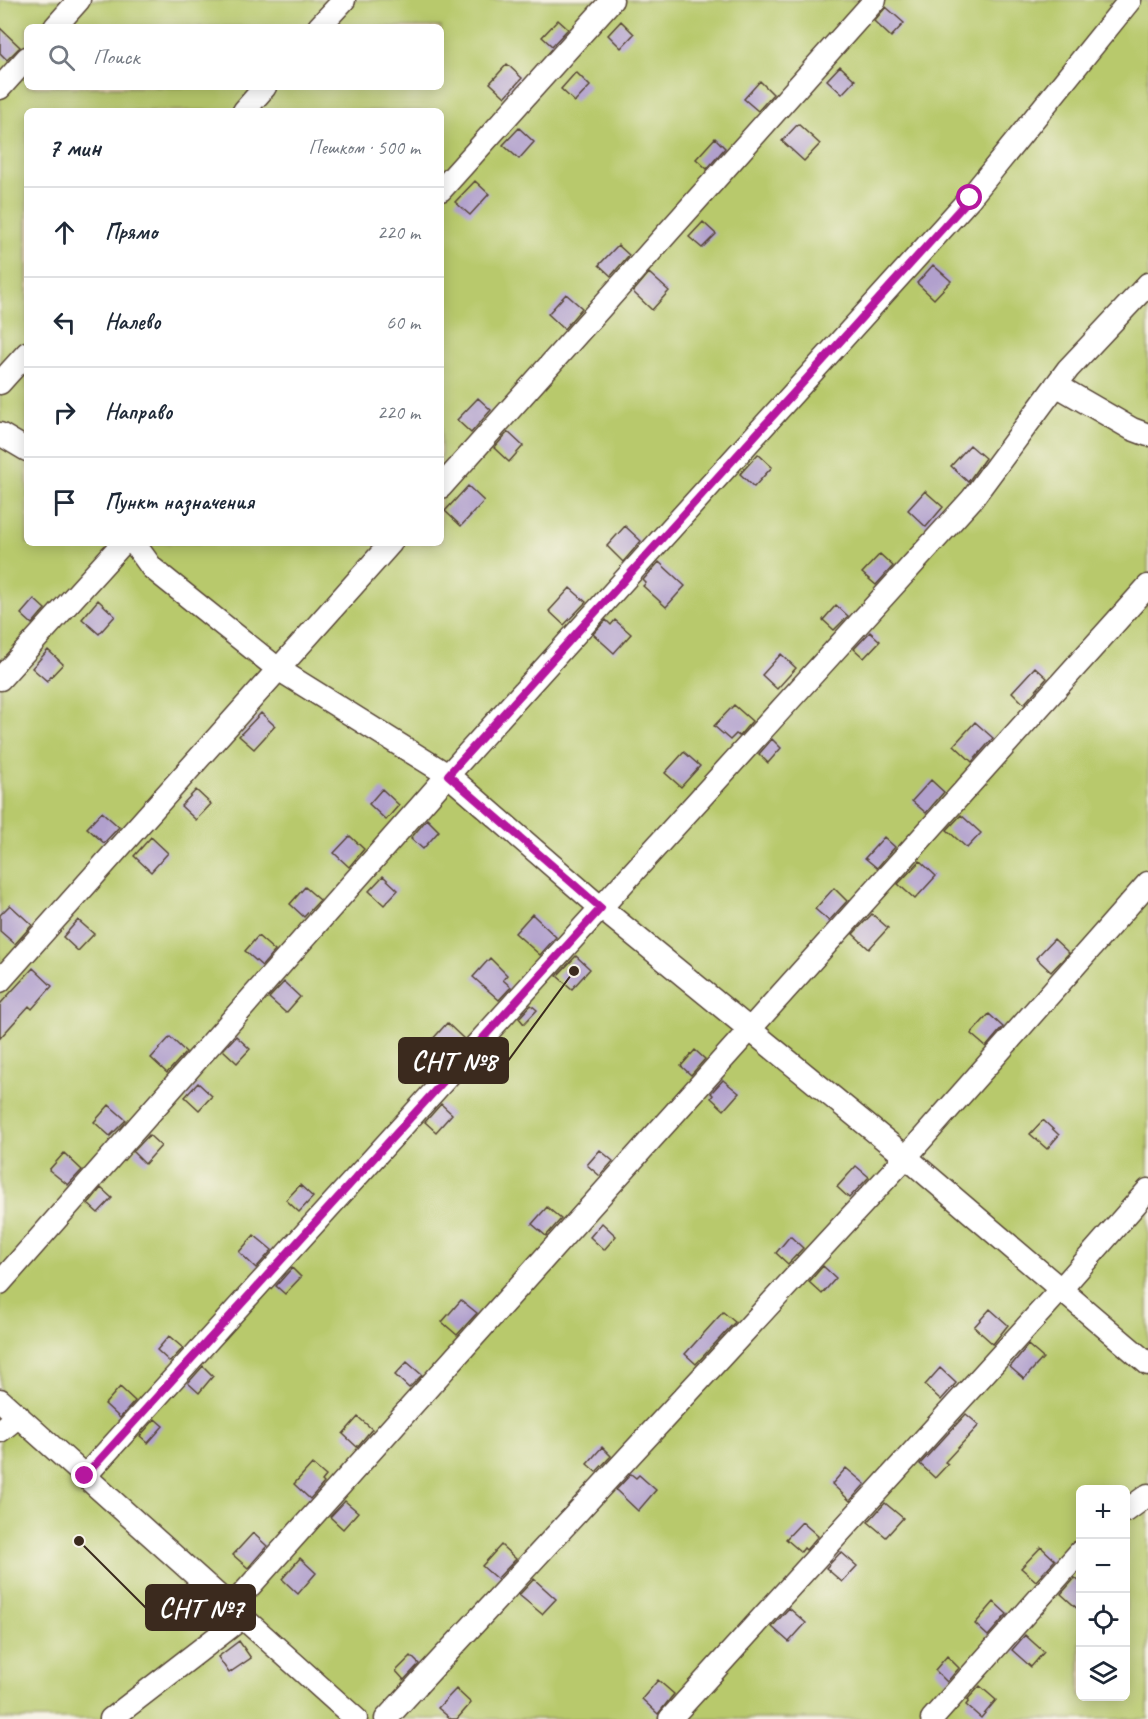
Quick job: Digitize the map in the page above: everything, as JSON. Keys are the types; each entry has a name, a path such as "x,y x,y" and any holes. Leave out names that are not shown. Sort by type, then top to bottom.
{"street":[{"path":"58,24 79,0"},
{"path":"322,24 344,0"},
{"path":"444,187 612,0"},
{"path":"444,484 875,0"},
{"path":"0,1283 448,775 970,198 1130,0"},
{"path":"0,88 24,61"},
{"path":"247,108 263,90"},
{"path":"85,1476 972,499 1068,369 1148,284"},
{"path":"0,383 24,356"},
{"path":"1056,385 1132,429 1148,435"},
{"path":"0,434 24,448"},
{"path":"0,679 120,546"},
{"path":"136,546 152,568 279,669 448,775 601,908 906,1157 1148,1364"},
{"path":"0,981 388,546"},
{"path":"111,1719 237,1612 748,1029 1148,586"},
{"path":"386,1719 906,1157 1148,884"},
{"path":"670,1719 1061,1289 1148,1190"},
{"path":"0,1400 356,1719"},
{"path":"0,1431 19,1416"},
{"path":"1130,1508 1148,1495"},
{"path":"932,1719 1076,1557"}],"green space":[{"path":"0,0 1148,0 1148,1719 0,1719"}],"building":[{"path":"886,7 904,23 891,37 874,21"},
{"path":"558,20 568,29 552,46 542,37"},
{"path":"621,21 634,34 621,48 608,35"},
{"path":"0,28 20,47 7,60 0,53"},
{"path":"507,64 522,78 505,97 490,83"},
{"path":"840,66 855,80 842,94 827,80"},
{"path":"576,72 590,86 575,102 561,89"},
{"path":"760,81 773,94 758,111 744,99"},
{"path":"798,124 820,144 804,161 782,141"},
{"path":"519,128 534,142 519,159 503,145"},
{"path":"715,138 725,148 707,169 696,159"},
{"path":"475,181 489,194 470,215 455,202"},
{"path":"703,222 716,234 702,248 689,237"},
{"path":"618,245 629,255 611,276 599,265"},
{"path":"933,265 951,281 934,299 917,283"},
{"path":"649,273 669,291 652,310 633,292"},
{"path":"566,294 582,308 564,329 548,314"},
{"path":"478,398 491,410 471,433 457,420"},
{"path":"508,432 523,446 509,462 494,448"},
{"path":"970,445 985,458 968,482 951,466"},
{"path":"758,454 772,467 754,487 740,474"},
{"path":"468,486 484,501 461,526 445,511"},
{"path":"925,491 943,507 926,527 908,510"},
{"path":"625,526 641,541 623,562 607,546"},
{"path":"880,554 893,566 876,585 862,573"},
{"path":"659,562 685,586 666,607 643,586 646,583 643,580"},
{"path":"570,588 586,602 564,625 549,611"},
{"path":"34,599 45,609 32,624 21,614"},
{"path":"98,600 115,616 99,634 82,619"},
{"path":"836,605 848,616 834,630 823,620"},
{"path":"606,620 611,625 615,620 631,634 614,653 593,634"},
{"path":"870,632 880,641 864,658 854,649"},
{"path":"48,650 63,664 47,681 32,668"},
{"path":"781,654 796,668 777,689 762,675"},
{"path":"1035,667 1047,678 1024,704 1012,692"},
{"path":"734,705 752,721 739,736 736,734 730,740 714,726"},
{"path":"261,713 275,726 254,749 239,736"},
{"path":"975,722 993,738 972,762 954,745"},
{"path":"772,739 781,748 768,763 759,754"},
{"path":"684,752 700,766 681,787 665,773"},
{"path":"931,780 944,792 926,813 912,801"},
{"path":"382,789 399,805 386,820 369,804"},
{"path":"196,790 211,804 196,820 181,806"},
{"path":"102,812 119,827 104,843 87,828"},
{"path":"961,815 981,833 967,848 947,830"},
{"path":"427,819 439,831 423,849 411,838"},
{"path":"350,836 364,849 349,867 334,853"},
{"path":"151,837 168,853 151,872 134,856"},
{"path":"884,837 895,847 877,868 865,858"},
{"path":"920,861 936,876 915,899 898,884"},
{"path":"383,876 398,890 384,905 369,891"},
{"path":"305,887 320,900 304,917 290,904"},
{"path":"834,888 847,901 829,921 815,909"},
{"path":"10,905 32,925 15,944 0,931 0,915"},
{"path":"532,914 556,937 540,955 515,933"},
{"path":"872,914 888,928 869,949 853,934"},
{"path":"78,920 94,934 78,951 63,937"},
{"path":"258,936 275,951 262,966 245,951"},
{"path":"1054,939 1069,953 1051,972 1036,958"},
{"path":"576,956 590,969 572,989 557,976"},
{"path":"490,958 507,975 503,980 511,987 499,1000 473,977"},
{"path":"33,968 52,986 32,1009 29,1006 0,1038 0,1004"},
{"path":"284,982 300,997 286,1013 269,998"},
{"path":"531,1005 537,1010 524,1024 519,1018"},
{"path":"989,1014 1003,1027 986,1047 971,1034"},
{"path":"447,1023 464,1039 452,1052 449,1049 445,1054 431,1041"},
{"path":"236,1036 250,1049 237,1063 223,1050"},
{"path":"170,1037 186,1052 167,1073 151,1058"},
{"path":"695,1050 705,1059 691,1075 681,1066"},
{"path":"723,1080 739,1093 724,1110 711,1098 713,1095 711,1093"},
{"path":"198,1083 212,1096 199,1110 185,1097"},
{"path":"441,1104 452,1114 436,1132 425,1122"},
{"path":"109,1105 126,1120 110,1136 94,1122"},
{"path":"1043,1120 1059,1135 1047,1149 1030,1134"},
{"path":"149,1135 161,1146 145,1164 133,1152"},
{"path":"600,1150 613,1161 600,1176 587,1165"},
{"path":"64,1153 82,1170 68,1185 49,1170"},
{"path":"856,1166 869,1177 849,1198 837,1187"},
{"path":"300,1185 313,1197 299,1212 286,1200"},
{"path":"101,1188 112,1198 98,1213 88,1204"},
{"path":"547,1207 561,1219 546,1236 532,1224"},
{"path":"602,1223 616,1236 604,1250 590,1237"},
{"path":"254,1235 272,1250 256,1268 239,1252"},
{"path":"790,1236 803,1248 788,1264 776,1253"},
{"path":"823,1266 836,1278 822,1294 809,1282"},
{"path":"292,1268 301,1277 285,1294 276,1286"},
{"path":"461,1300 477,1313 457,1335 442,1322"},
{"path":"990,1309 1008,1325 993,1344 974,1327"},
{"path":"723,1312 735,1322 696,1364 685,1354"},
{"path":"169,1336 183,1348 170,1362 157,1350"},
{"path":"1028,1345 1043,1358 1024,1379 1010,1367"},
{"path":"407,1362 422,1375 409,1388 395,1375"},
{"path":"203,1366 213,1376 199,1393 188,1383"},
{"path":"940,1368 956,1383 941,1400 925,1385"},
{"path":"120,1387 135,1401 120,1418 105,1404"},
{"path":"966,1414 979,1425 945,1462 948,1464 935,1478 920,1464"},
{"path":"358,1417 372,1429 357,1447 343,1434"},
{"path":"155,1419 163,1426 148,1443 140,1436"},
{"path":"602,1447 611,1456 596,1472 587,1464"},
{"path":"312,1464 326,1476 322,1481 324,1483 310,1499 294,1484"},
{"path":"846,1468 865,1484 850,1501 832,1484"},
{"path":"631,1474 636,1478 639,1475 656,1490 638,1511 616,1490"},
{"path":"345,1501 358,1512 343,1529 330,1517"},
{"path":"885,1503 903,1518 886,1537 868,1522"},
{"path":"802,1522 818,1536 806,1550 804,1548 801,1552 786,1539"},
{"path":"253,1533 267,1546 248,1568 233,1555"},
{"path":"501,1545 516,1559 497,1579 482,1566"},
{"path":"1041,1547 1055,1560 1036,1581 1021,1568"},
{"path":"841,1552 857,1566 842,1582 826,1568"},
{"path":"300,1558 316,1573 298,1594 282,1579"},
{"path":"1075,1578 1076,1579 1076,1607 1061,1594"},
{"path":"534,1579 556,1599 542,1614 519,1595"},
{"path":"994,1602 1007,1614 988,1636 975,1624"},
{"path":"789,1608 806,1623 789,1642 772,1627"},
{"path":"1025,1635 1044,1652 1031,1667 1012,1650"},
{"path":"239,1641 251,1658 229,1673 218,1657"},
{"path":"411,1656 419,1664 404,1680 396,1671"},
{"path":"947,1656 959,1668 947,1682 935,1670"},
{"path":"658,1680 674,1694 658,1714 642,1699"},
{"path":"980,1686 996,1700 981,1718 966,1705 969,1701 967,1700"},
{"path":"456,1689 471,1703 457,1719 451,1719 438,1708"}],"place":[{"name":"СНТ №8","path":"574,971"},
{"name":"СНТ №7","path":"79,1541"}],"route":[{"path":"85,1476 601,908 448,775 970,198"}]}
